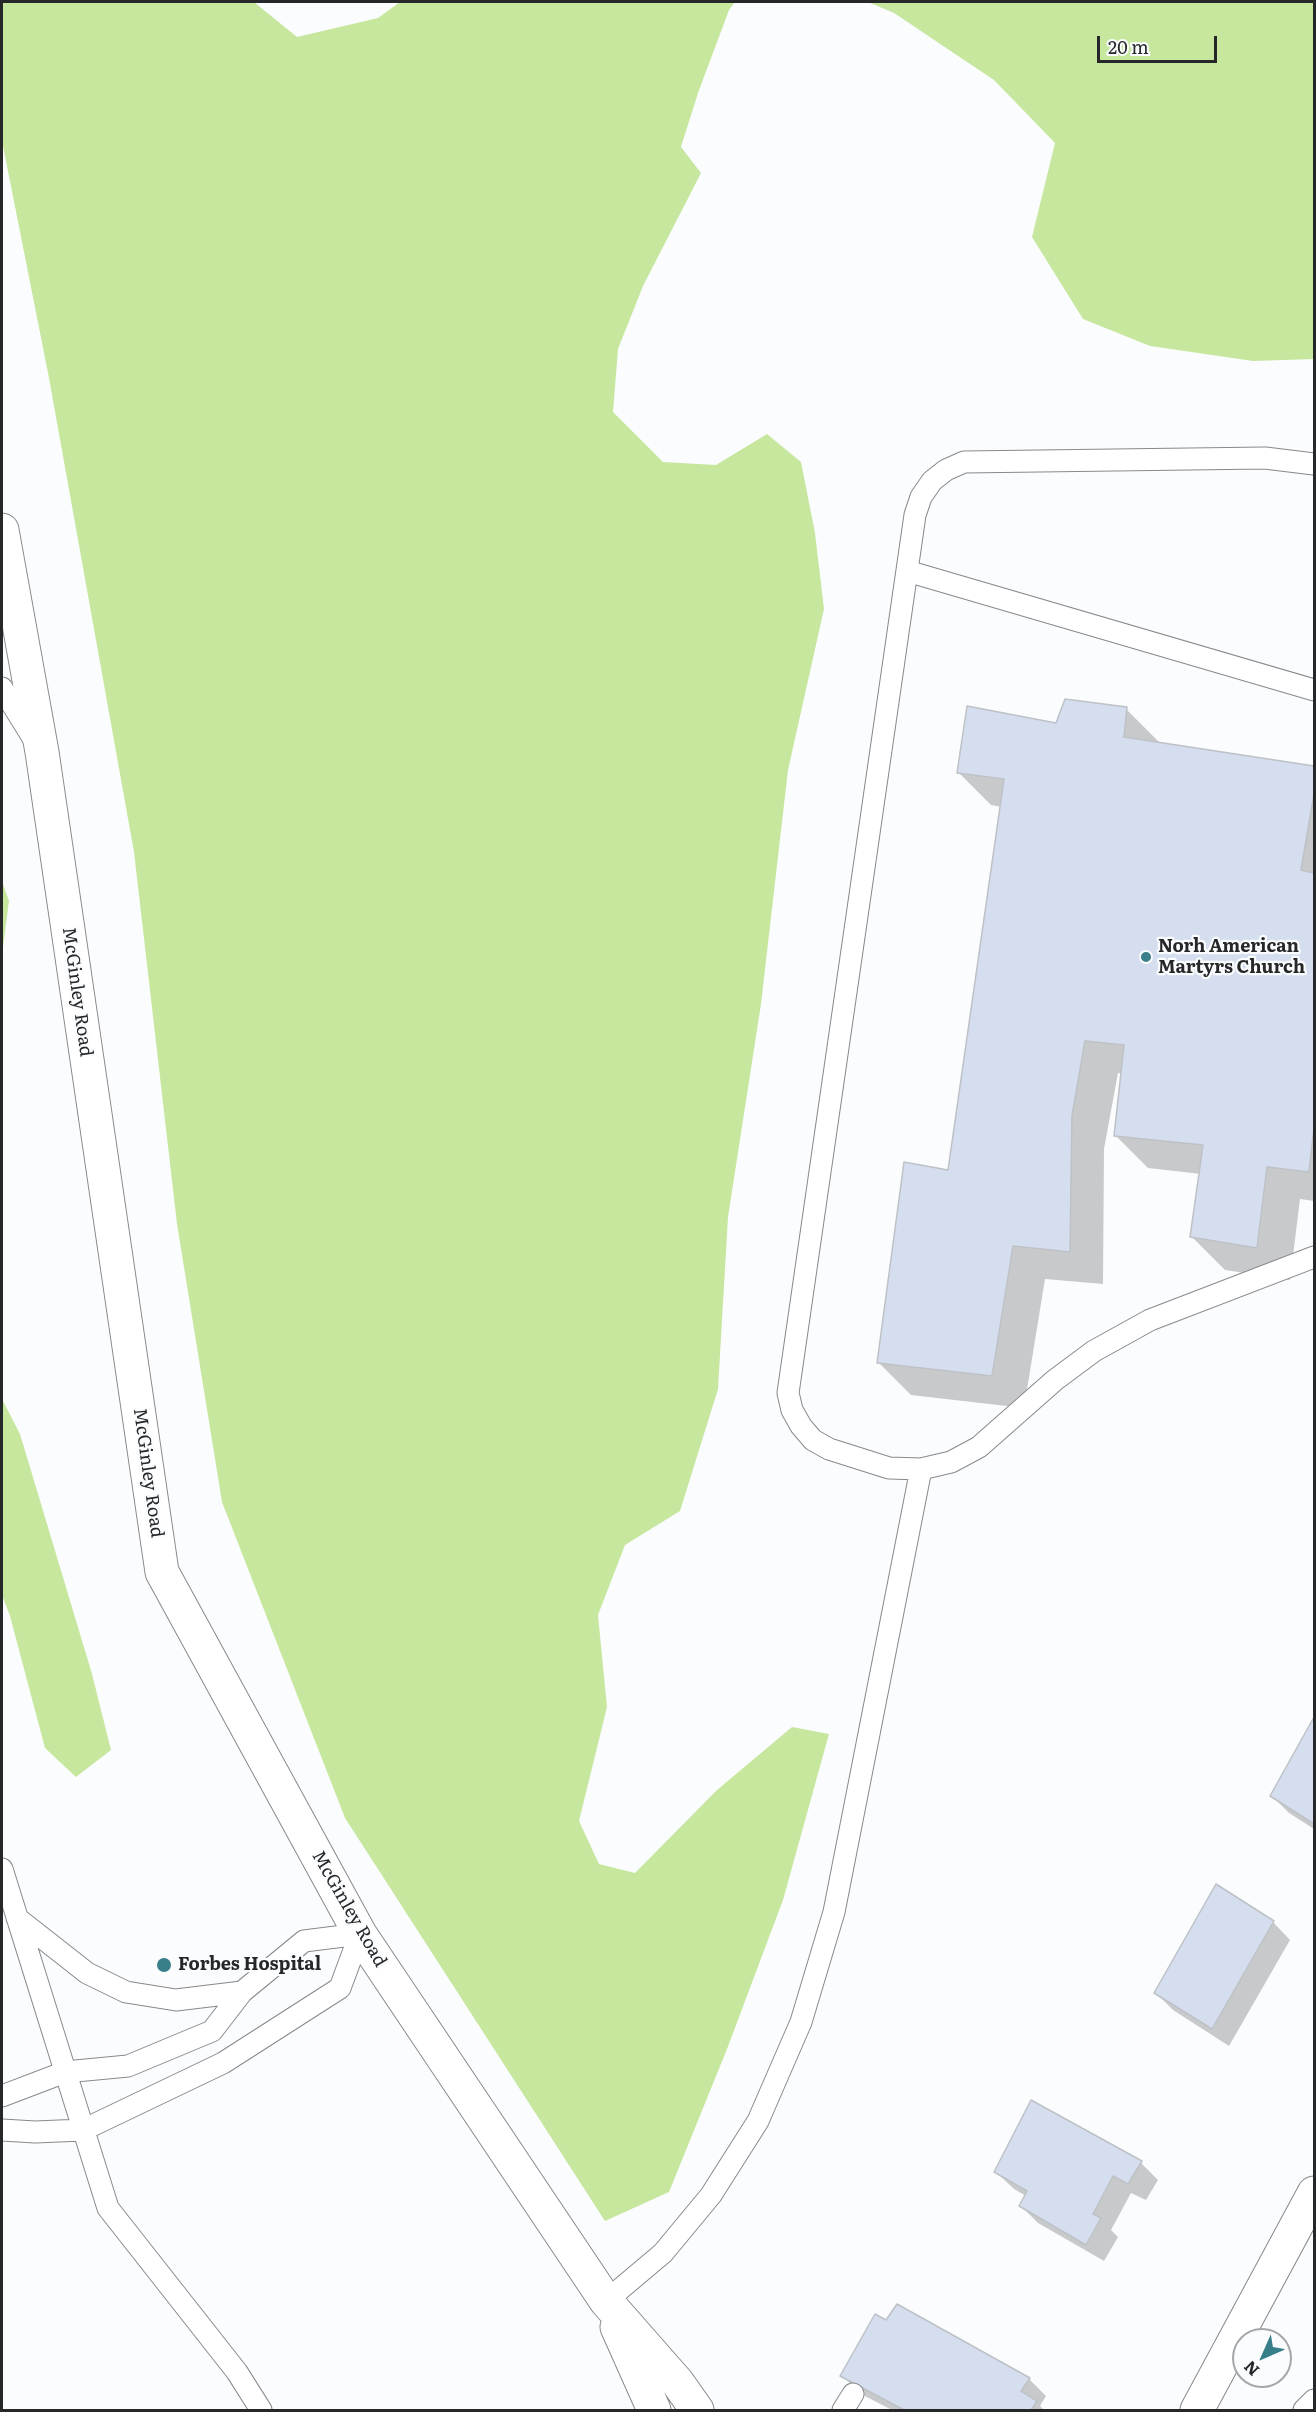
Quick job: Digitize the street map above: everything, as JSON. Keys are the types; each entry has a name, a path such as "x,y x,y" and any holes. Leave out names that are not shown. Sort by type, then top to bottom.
{"street":[{"name":"McGinley Road","path":"2,530 42,752 162,1572 360,1934 606,2301 678,2383 697,2410"},
{"path":"1197,2410 1314,2193"},
{"name":"McGinley Road","path":"606,2301 654,2410"}],"lane":[{"path":"1314,464 1265,458 964,462 946,470 932,482 921,497 915,515 788,1393 792,1410 801,1426 813,1440 829,1449 889,1468 921,1469 951,1462 979,1447 1055,1380 1094,1352 1150,1320 1314,1257"},
{"path":"907,571 1314,690"},
{"path":"2,688 42,752"},
{"path":"606,2301 663,2253 711,2195 759,2121 801,2022 834,1912 921,1469"},
{"path":"2,1869 108,2208 237,2372 261,2410"},
{"path":"17,1918 87,1973 126,1992 176,2000 242,1992"},
{"path":"2,2096 65,2072 128,2066 212,2031 242,1992 304,1941 360,1934 340,1988 223,2063 83,2130 35,2132 2,2130"},
{"path":"1304,2410 1314,2400"}],"green space":[{"path":"2,2 254,2 297,37 378,18 400,2 735,2 729,10 698,93 681,147 701,173 643,286 618,349 613,412 663,462 716,465 767,434 801,462 815,533 824,609 788,770 761,1004 728,1217 718,1389 680,1511 625,1545 598,1615 607,1707 579,1821 599,1864 635,1873 717,1790 792,1727 829,1734 783,1900 727,2049 669,2192 605,2221 345,1818 222,1502 177,1224 134,852 49,378 2,141"},
{"path":"868,2 1314,2 1314,359 1253,361 1150,346 1083,319 1032,237 1055,143 994,80 894,13"},
{"path":"2,881 9,901 3,947 2,945"},
{"path":"2,1399 20,1434 92,1674 111,1750 76,1777 45,1748 10,1616 2,1595"}],"building":[{"name":"Norh American Martyrs Church","path":"1065,699 1127,707 1124,737 1314,766 1314,794 1301,870 1314,873 1314,1128 1309,1172 1267,1167 1257,1248 1190,1237 1203,1145 1114,1136 1124,1045 1085,1041 1072,1116 1070,1252 1013,1246 992,1376 877,1363 904,1162 948,1170 1004,779 957,773 967,706 1056,723"},
{"path":"1314,1717 1314,1824 1270,1796"},
{"path":"1216,1884 1274,1921 1212,2029 1154,1993"},
{"path":"1031,2100 1142,2161 1128,2184 1113,2176 1093,2214 1101,2218 1086,2245 1019,2206 1027,2191 994,2172"},
{"path":"897,2304 1030,2378 1021,2391 1037,2401 1031,2410 904,2410 840,2376 875,2314 886,2320"}],"place":[{"name":"Norh American Martyrs Church","path":"1146,957"},
{"name":"Forbes Hospital","path":"164,1965"}]}
